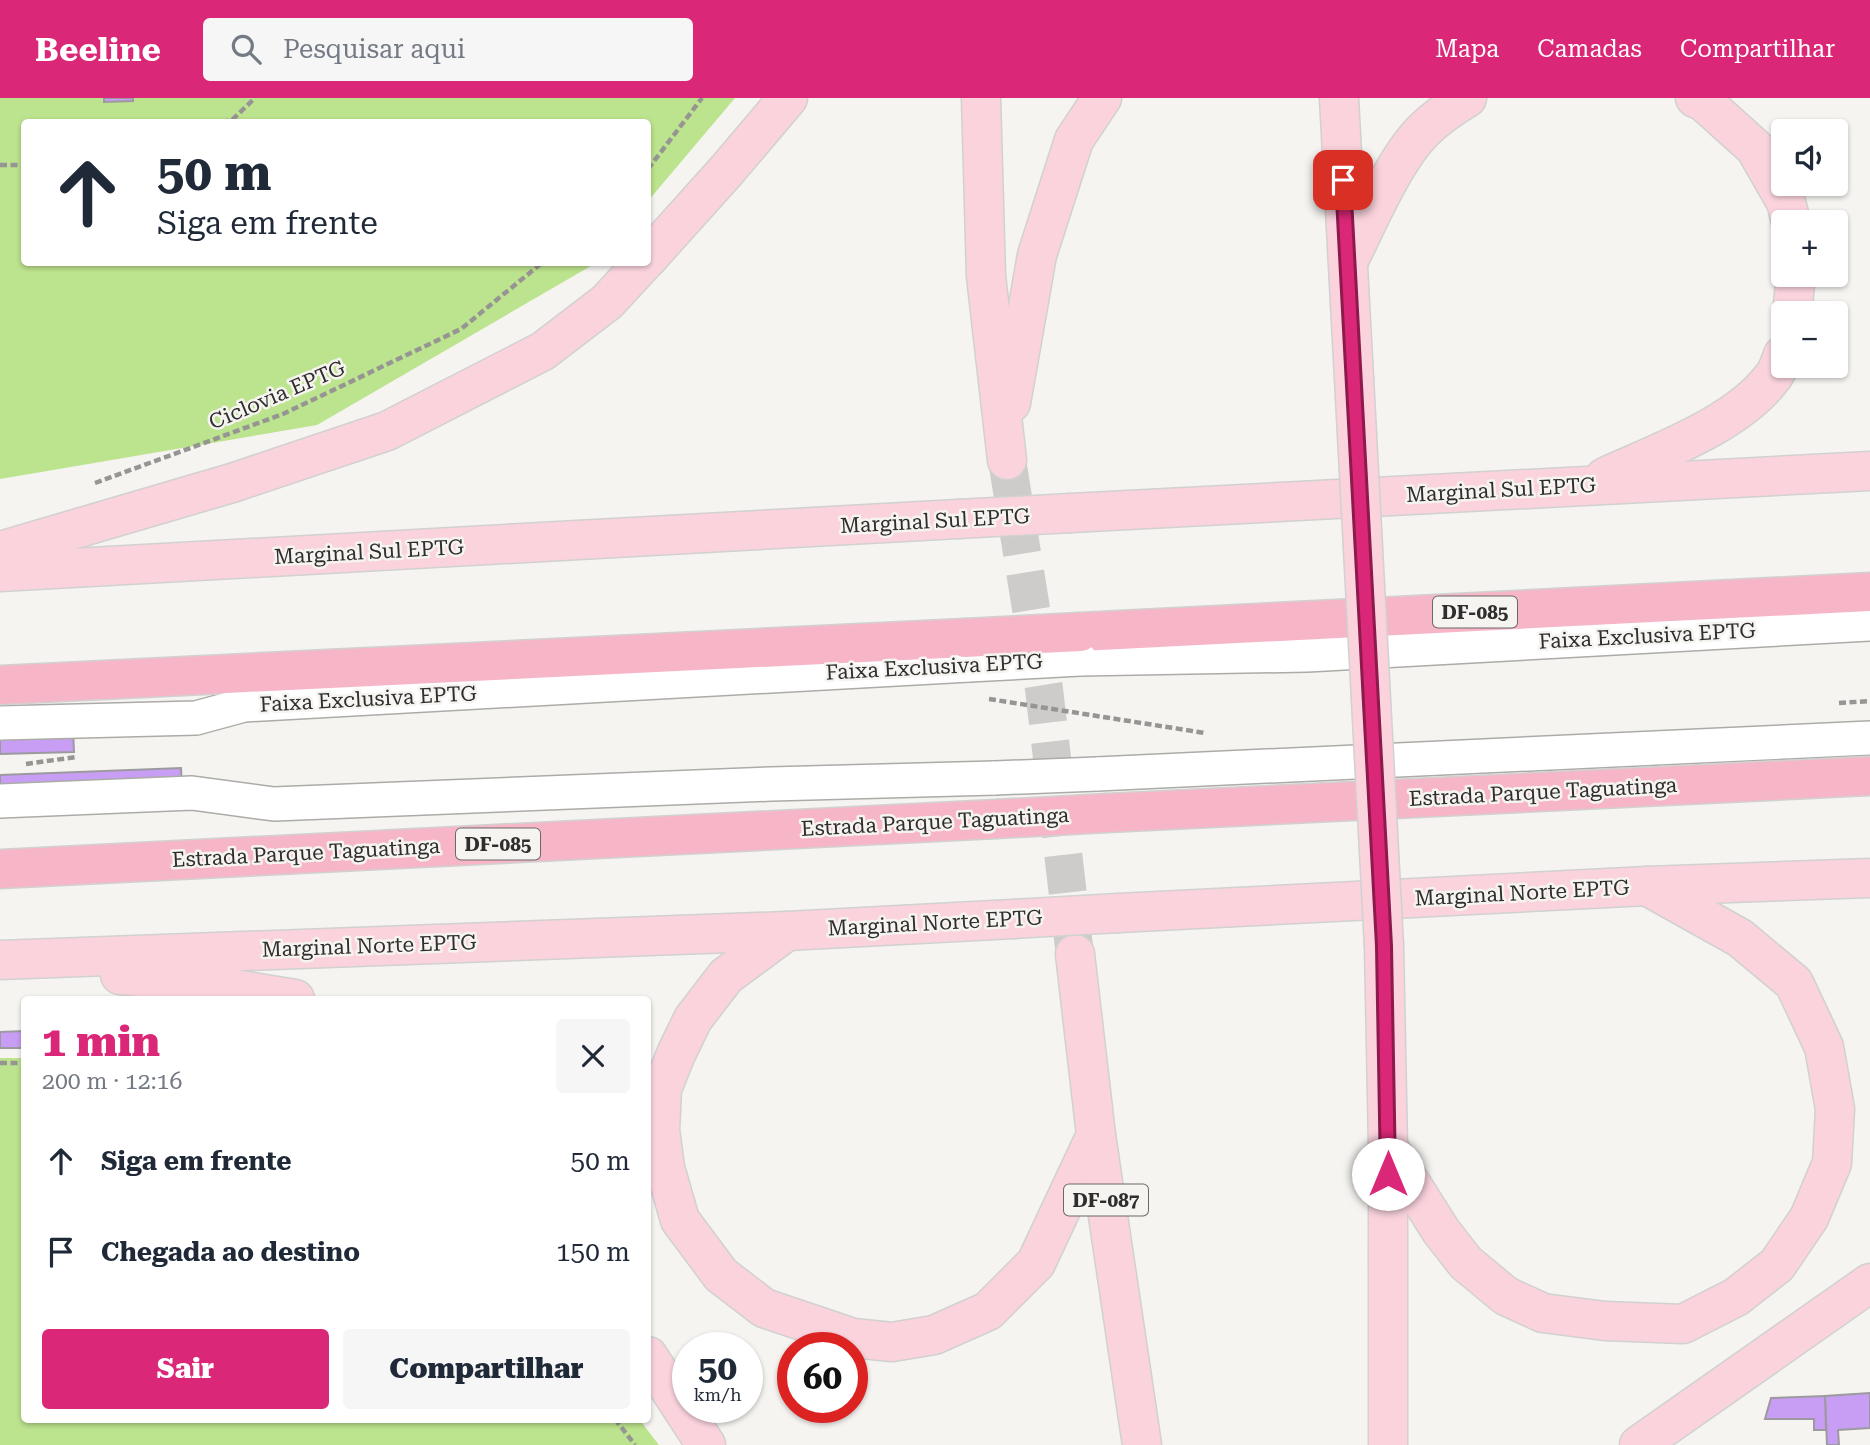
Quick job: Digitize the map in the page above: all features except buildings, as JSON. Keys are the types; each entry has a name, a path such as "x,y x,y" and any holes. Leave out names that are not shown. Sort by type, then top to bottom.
{"highway":[{"name":"DF-085","path":"0,685 967,652 1870,592"},
{"name":"Estrada Parque Taguatinga","path":"0,869 1870,775"}],"main road":[{"path":"651,255 788,98"},
{"path":"981,98 986,276 1006,450 1037,256 1074,141 1102,98"},
{"path":"1339,98 1384,946 1388,1147 1388,1445"},
{"path":"1348,262 1396,169 1422,132 1446,110 1467,98"},
{"path":"1695,98 1704,102 1755,148 1788,210"},
{"path":"0,551 232,483 387,431 543,351 607,302 640,266"},
{"path":"1586,485 1677,444 1742,409 1772,378"},
{"name":"Marginal Sul EPTG","path":"0,572 1870,471"},
{"name":"Marginal Norte EPTG","path":"0,960 787,930 1647,886 1870,878"},
{"path":"1388,1147 1441,1231 1465,1263 1506,1296 1543,1313 1605,1321 1683,1324 1736,1297 1777,1265 1809,1218 1832,1163 1835,1110 1824,1047 1794,983 1740,938 1647,886"},
{"path":"787,930 726,976 693,1019 662,1089 660,1130 665,1168 680,1220 721,1275 764,1308 853,1338 892,1342 934,1335 988,1311 1036,1263 1096,1135"},
{"name":"DF-087","path":"1075,954 1096,1135 1142,1445"},
{"path":"0,960 204,984 277,996"},
{"path":"1639,1445 1870,1283"},
{"path":"651,1361 706,1445"}],"lane":[{"name":"Faixa Exclusiva EPTG","path":"1080,645 1307,655 1870,624"},
{"name":"Faixa Exclusiva EPTG","path":"0,723 196,718 244,705 967,652"},
{"path":"0,801 192,793 274,804 1097,774 1870,738"}],"path":[{"path":"233,119 255,98"},
{"path":"651,165 702,98"},
{"path":"0,165 21,165"},
{"name":"Ciclovia EPTG","path":"82,487 282,414 461,329 538,266"},
{"path":"980,698 1214,735"},
{"path":"1828,704 1870,701"},
{"path":"13,766 77,757"},
{"path":"0,1063 21,1063"},
{"path":"618,1423 635,1445"}],"green space":[{"path":"0,98 735,98 651,197 651,119 21,119 21,266 591,266 317,425 0,479"},
{"path":"0,1058 21,1058 21,1423 642,1423 659,1445 0,1445"}],"tunnel":[{"path":"1007,460 1044,689 1074,947"}],"route":[{"path":"1343,180 1384,946 1388,1174"}]}
